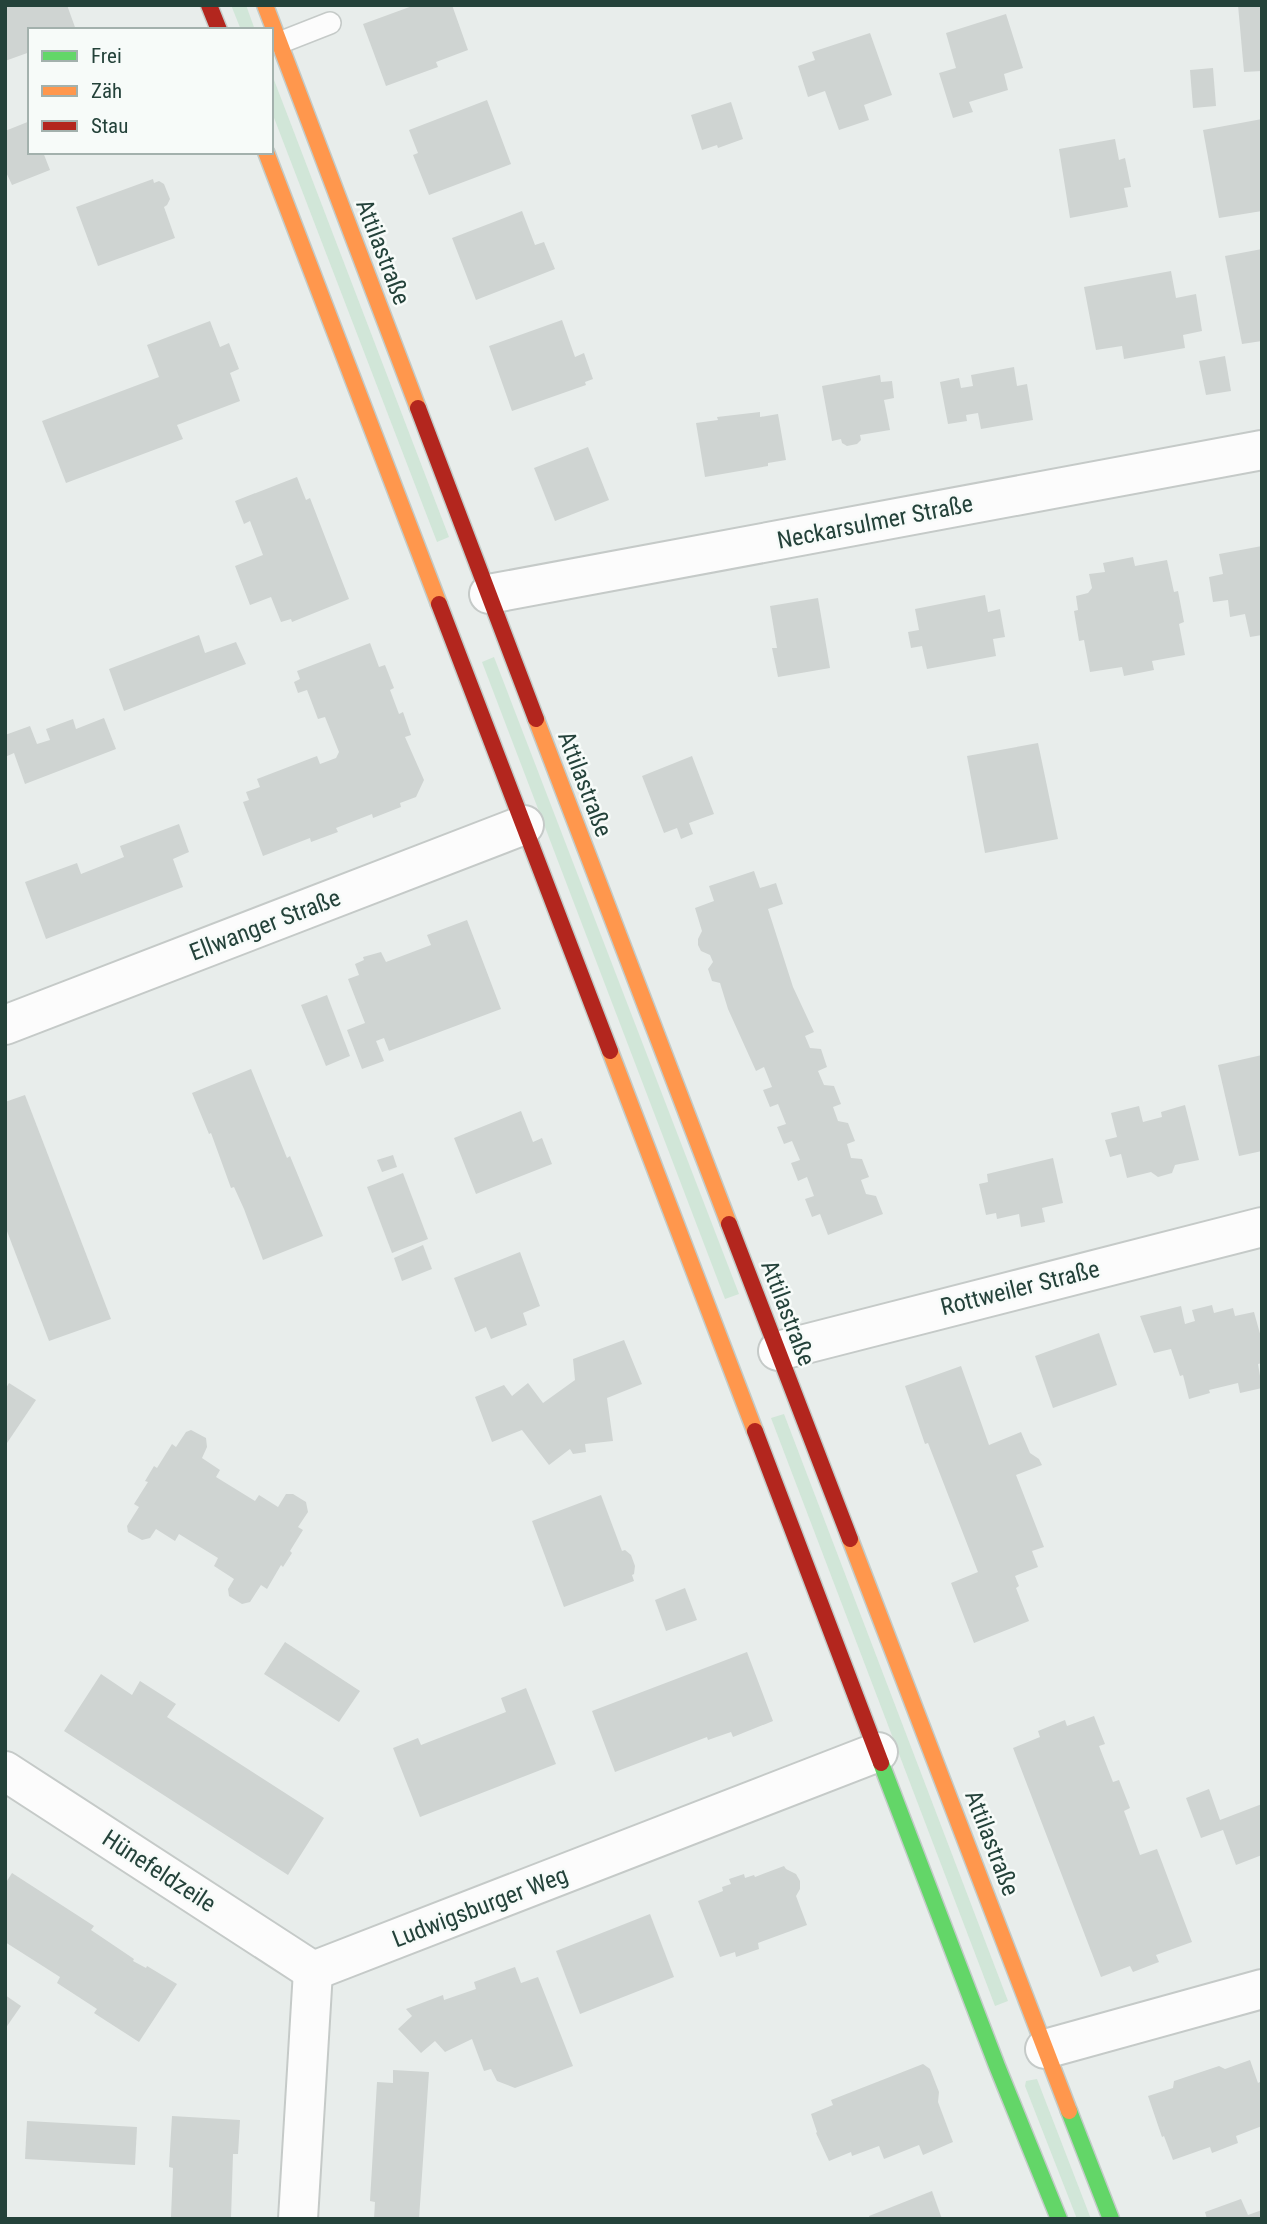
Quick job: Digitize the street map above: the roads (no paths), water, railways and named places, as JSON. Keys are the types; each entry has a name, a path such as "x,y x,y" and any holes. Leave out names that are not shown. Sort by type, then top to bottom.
{"main road":[{"path":"209,5 218,28"},
{"name":"Attilastraße","path":"265,5 466,603 524,825 738,1366 878,1752 1003,2064 1059,2219"},
{"name":"Attilastraße","path":"267,154 466,603 773,1353 1039,2051 1111,2219"}],"street":[{"name":"Neckarsulmer Straße","path":"466,603 1262,450"},
{"name":"Ellwanger Straße","path":"5,1025 524,825"},
{"name":"Rottweiler Straße","path":"773,1353 1262,1227"},
{"name":"Ludwigsburger Weg","path":"313,1971 878,1752"},
{"name":"Hünefeldzeile","path":"5,1771 313,1971"},
{"path":"298,2219 313,1971"},
{"path":"1039,2051 1262,1989"}],"lane":[{"path":"279,43 330,23"}]}
